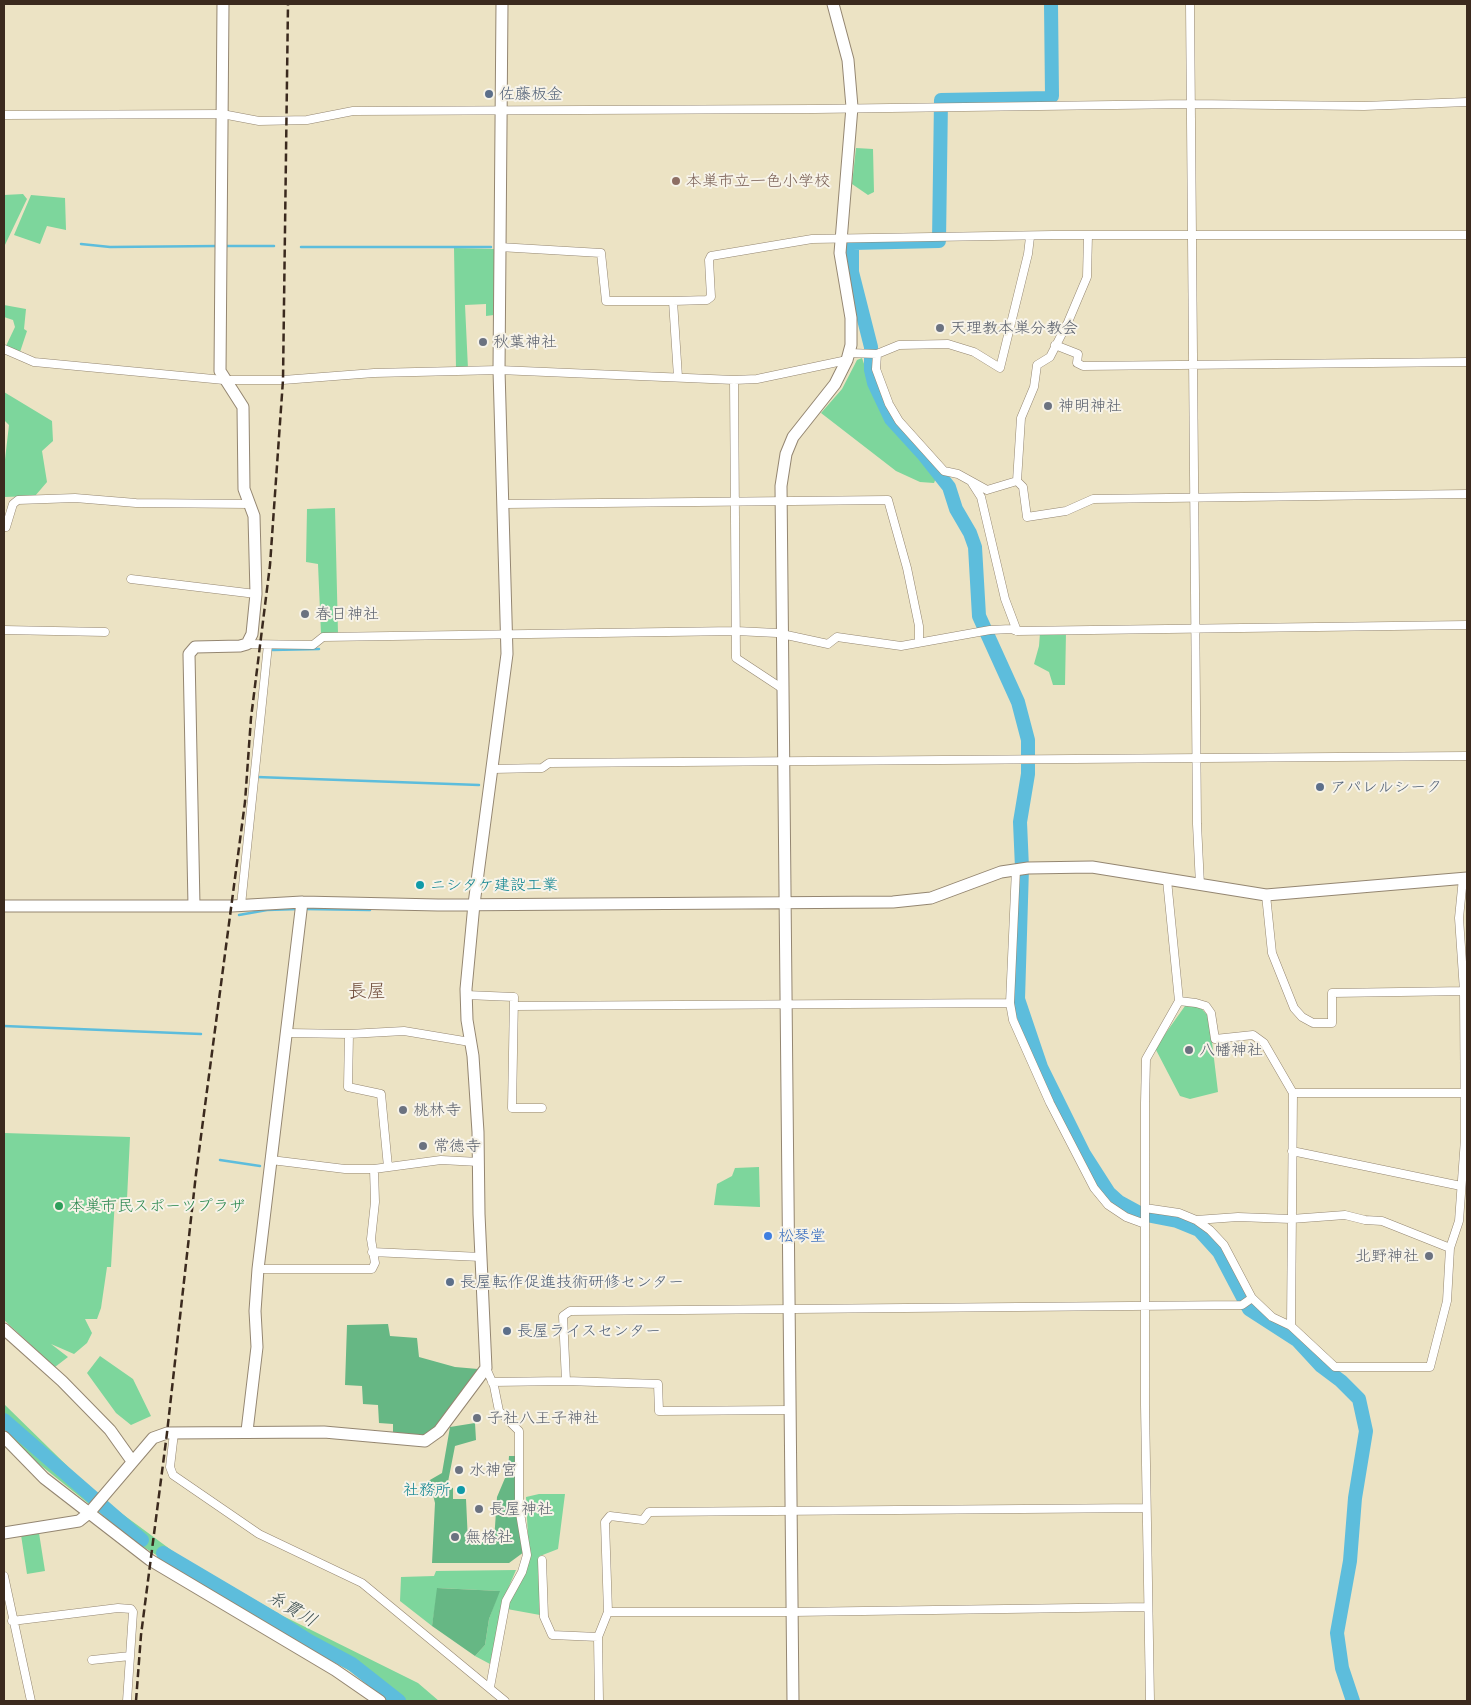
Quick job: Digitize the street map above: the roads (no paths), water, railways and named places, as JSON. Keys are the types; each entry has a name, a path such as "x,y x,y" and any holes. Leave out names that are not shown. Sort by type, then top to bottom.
{"street":[{"path":"223,4 220,371 242,407 244,489 254,516 256,594 252,634 247,644"},
{"path":"490,1688 506,1601 522,1572 527,1555 519,1507 519,1431 499,1411 492,1382 486,1368 479,1162 473,1056 466,996 474,904 507,654 499,370 502,4"},
{"path":"792,1701 790,1310 781,502 783,468 793,437 835,384 848,356 851,318 842,267 840,239 850,148 852,107 848,60 833,4"},
{"path":"1190,4 1195,629 1198,759 1197,824 1200,885"},
{"path":"4,115 222,114 259,121 307,120 353,111 501,112 1190,104 1364,106 1467,102"},
{"path":"500,247 601,253 606,301 673,301 707,300 711,297 709,260 711,256 812,239 1088,235 1467,235"},
{"path":"1088,235 1087,277 1068,322 1050,357 1037,365 1034,387 1021,418 1017,481 1023,487 1027,517 1066,511 1093,499 1194,496 1467,494"},
{"path":"4,349 34,362 224,380 283,380 374,372 499,370 734,380 757,379 848,356 877,354 899,345 948,344 974,352 1000,368 1028,254 1030,237"},
{"path":"673,301 678,377"},
{"path":"1055,346 1078,354 1077,363 1083,366 1467,362"},
{"path":"877,354 876,369 889,404 899,421 944,471 958,474 987,490 1017,481"},
{"path":"734,380 736,658 783,689"},
{"path":"972,482 981,497 1005,599 1017,631"},
{"path":"4,527 6,527 13,504 18,500 75,498 136,503 250,504"},
{"path":"504,504 734,500 781,502 888,500 919,626 919,642"},
{"path":"131,580 256,594"},
{"path":"194,906 189,654 195,647 240,646 247,644 313,645 323,637 736,631 783,635 828,644 837,638 901,646 990,630 1010,629 1017,631 1467,625"},
{"path":"4,630 105,632"},
{"path":"241,905 268,645"},
{"path":"492,769 542,768 549,763 1034,761 1467,756"},
{"path":"4,906 194,906 302,902 405,905 914,901 930,898 1016,869 1028,868 1092,867 1266,895 1465,878 1459,918 1465,991 1466,1138 1459,1220 1450,1248 1447,1301 1430,1367 1335,1367 1290,1326 1272,1317 1251,1299 1224,1244 1196,1220 1179,1213 1145,1208"},
{"path":"1016,869 1010,1003 1013,1020 1050,1103 1094,1188 1108,1205 1126,1217 1145,1224"},
{"path":"1150,1701 1146,1508 1146,1059 1179,1001 1167,880"},
{"path":"1266,895 1272,953 1294,1008 1302,1017 1313,1023 1332,1023 1332,992 1465,991"},
{"path":"247,1431 257,1347 255,1311 258,1269 288,1033 302,902"},
{"path":"466,996 514,997 512,1108 542,1108"},
{"path":"1179,1001 1206,1006 1211,1013 1215,1039 1253,1035 1264,1043 1293,1093 1290,1326"},
{"path":"514,1006 1010,1003"},
{"path":"288,1033 349,1034 404,1031 470,1042"},
{"path":"349,1034 348,1087 381,1094 388,1166"},
{"path":"1293,1093 1466,1093"},
{"path":"1292,1151 1462,1186"},
{"path":"272,1160 345,1169 374,1168 441,1160 479,1162"},
{"path":"258,1269 372,1269 374,1263 372,1252 374,1168"},
{"path":"1196,1220 1238,1217 1291,1219 1345,1215 1364,1220 1382,1220 1450,1248"},
{"path":"372,1252 481,1257"},
{"path":"566,1381 563,1316 570,1310 790,1310 1242,1305 1251,1299"},
{"path":"4,1329 62,1381 110,1430 132,1461"},
{"path":"4,1533 75,1523 91,1511 153,1438 174,1433 247,1431 324,1432 425,1441 439,1431 486,1368"},
{"path":"492,1382 566,1381 658,1384 659,1411 790,1410"},
{"path":"174,1433 170,1467 173,1475 259,1534 362,1583 505,1701"},
{"path":"4,1437 44,1478 91,1511 150,1560 342,1674 380,1701"},
{"path":"599,1701 598,1637 608,1612 605,1522 610,1516 643,1520 649,1512 1146,1508"},
{"path":"542,1560 544,1617 552,1635 598,1637"},
{"path":"4,1576 12,1621 31,1701"},
{"path":"12,1621 128,1608 133,1612 126,1701"},
{"path":"608,1612 1148,1608"},
{"path":"92,1660 130,1656"}],"waterway":[{"path":"1051,4 1052,96 1050,98 941,100 939,241 852,243 852,272 871,347 871,370 874,383 891,419 923,454 949,487 956,509 970,533 975,547 979,616 1018,702 1028,740 1028,774 1020,822 1022,868 1018,999 1041,1067 1084,1154 1109,1193 1119,1202 1141,1214 1177,1221 1199,1230 1219,1252 1249,1309 1297,1340 1321,1366 1341,1381 1359,1399 1366,1431 1355,1498 1350,1561 1337,1633 1342,1668 1353,1701"},
{"path":"81,244 110,247 218,246"},
{"path":"226,246 274,246"},
{"path":"301,247 491,247"},
{"path":"272,650 319,649"},
{"path":"257,777 479,785"},
{"path":"239,915 267,910 299,909"},
{"path":"304,909 370,910"},
{"path":"4,1026 201,1034"},
{"path":"220,1160 260,1166"},
{"name":"糸貫川","path":"4,1420 142,1540"},
{"name":"糸貫川","path":"163,1553 309,1641 352,1664 399,1701"}],"railway":[{"path":"136,1701 141,1635 167,1433 196,1174 245,802 251,718 270,565 283,380 288,4"}],"place":[{"name":"佐藤板金","path":"489,94"},
{"name":"本巣市立一色小学校","path":"676,181"},
{"name":"天理教本巣分教会","path":"940,328"},
{"name":"秋葉神社","path":"483,342"},
{"name":"神明神社","path":"1048,406"},
{"name":"春日神社","path":"305,614"},
{"name":"アパレルシーク","path":"1320,787"},
{"name":"ニシタケ建設工業","path":"420,885"},
{"name":"八幡神社","path":"1189,1050"},
{"name":"桃林寺","path":"403,1110"},
{"name":"常徳寺","path":"423,1146"},
{"name":"本巣市民スポーツプラザ","path":"59,1206"},
{"name":"松琴堂","path":"768,1236"},
{"name":"北野神社","path":"1429,1256"},
{"name":"長屋転作促進技術研修センター","path":"450,1282"},
{"name":"長屋ライスセンター","path":"507,1331"},
{"name":"子社八王子神社","path":"477,1418"},
{"name":"水神宮","path":"459,1470"},
{"name":"社務所","path":"461,1490"},
{"name":"長屋神社","path":"479,1509"},
{"name":"無格社","path":"455,1537"}],"district":[{"name":"長屋","path":"367,992"}]}
